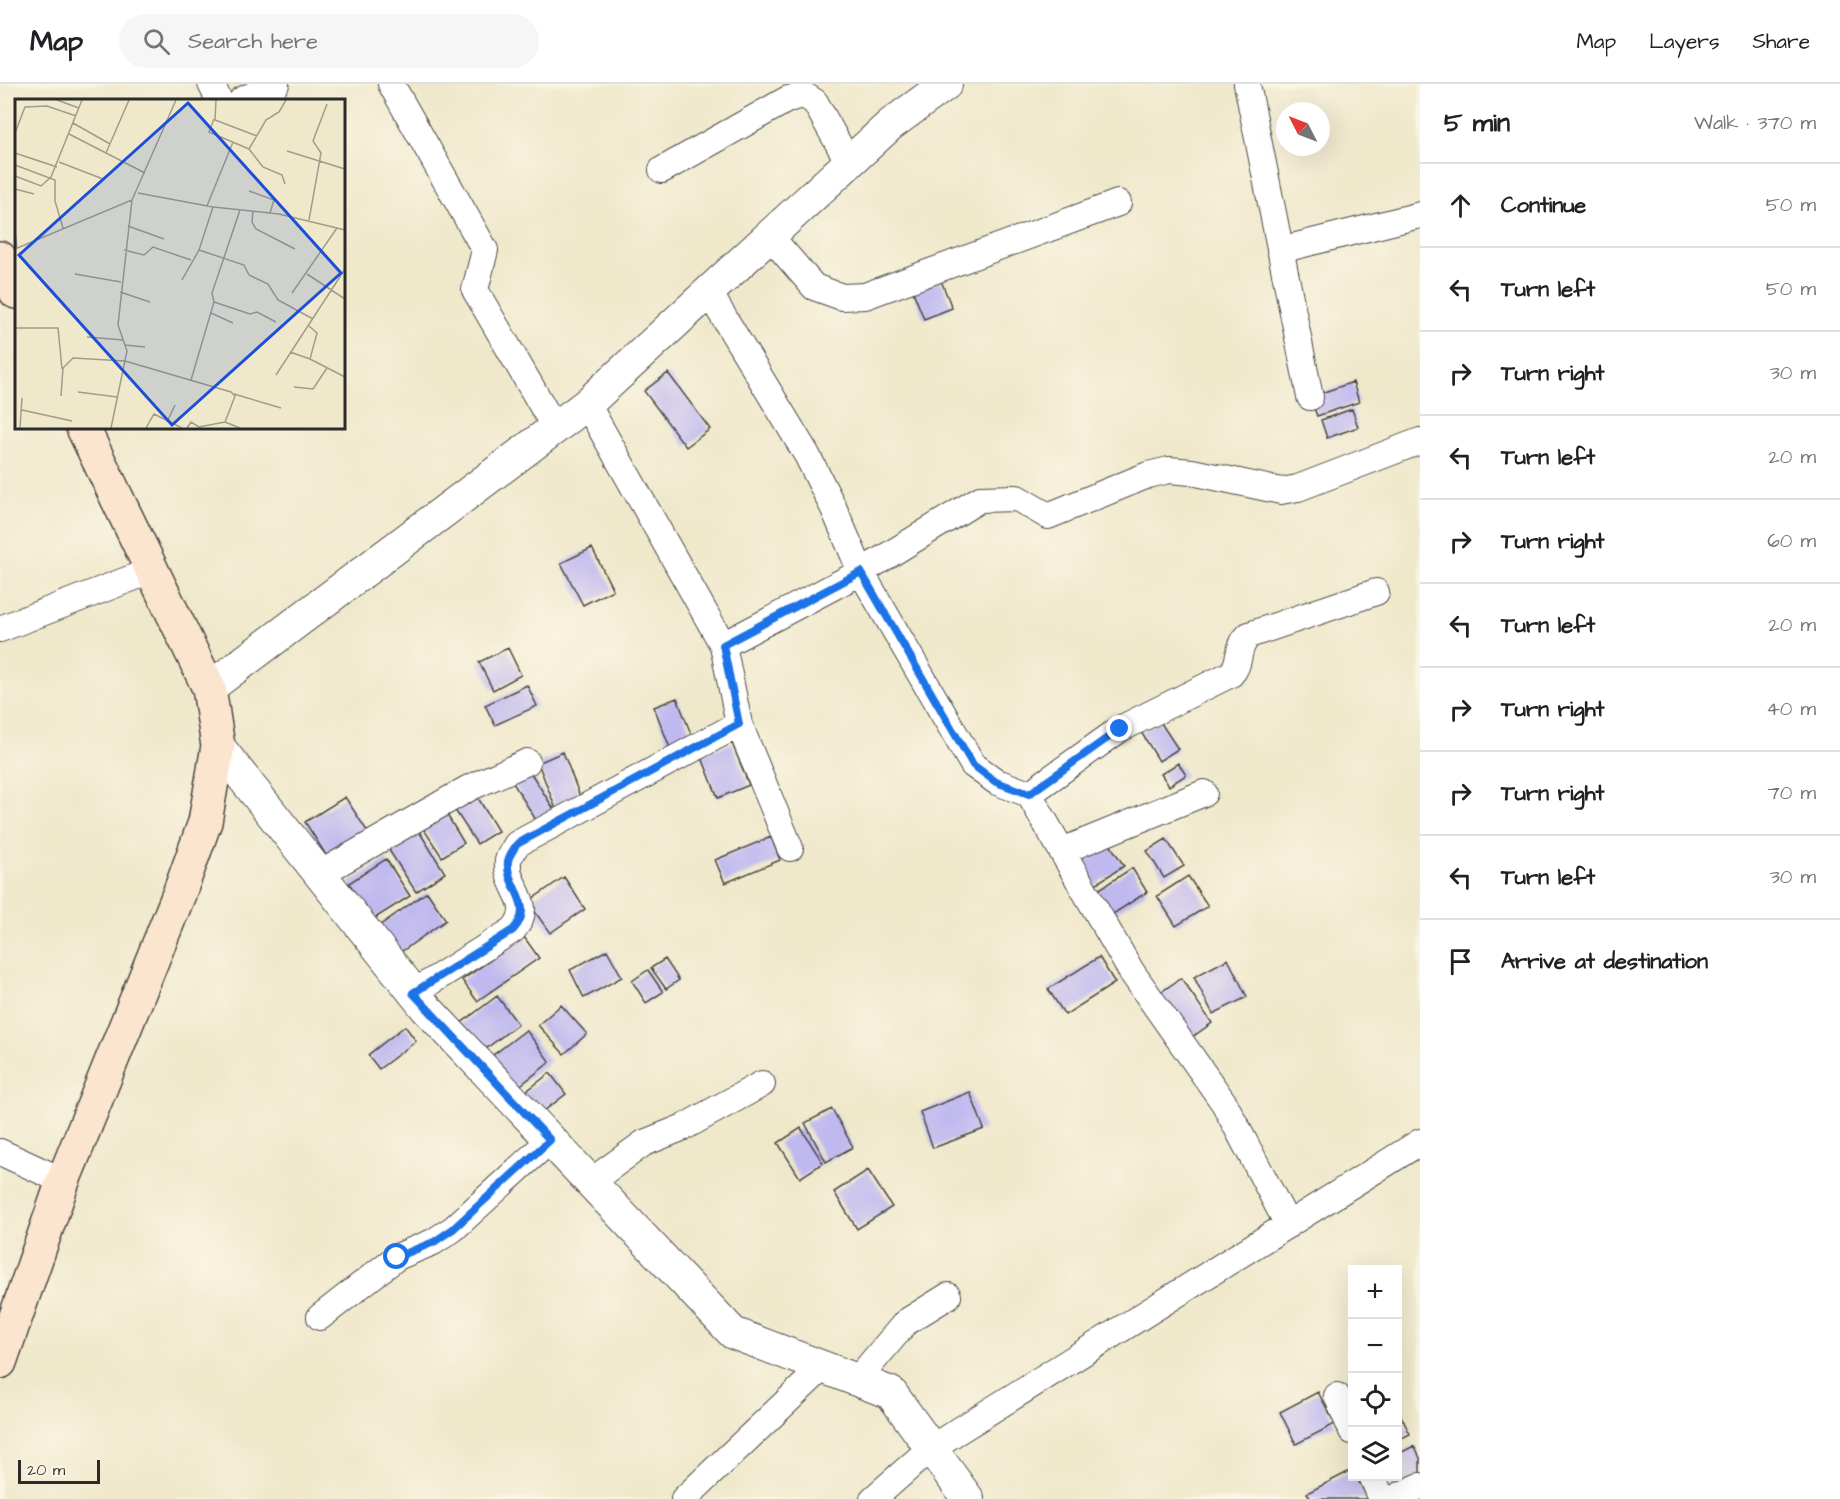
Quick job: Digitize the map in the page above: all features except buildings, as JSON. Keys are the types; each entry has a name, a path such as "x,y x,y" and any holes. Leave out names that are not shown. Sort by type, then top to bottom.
{"main road":[{"path":"0,258 15,290"},
{"path":"0,1362 63,1181 179,894 205,822 218,746 209,688 83,429"}],"street":[{"path":"211,84 218,99"},
{"path":"244,99 276,84"},
{"path":"391,84 485,250 475,290 555,428"},
{"path":"209,688 587,404 890,125 946,84"},
{"path":"1247,84 1310,398"},
{"path":"662,170 788,99 804,94 815,102 849,163"},
{"path":"769,236 814,288 842,297 865,296 1118,203"},
{"path":"1280,250 1420,215"},
{"path":"708,291 807,454 861,572 973,765 996,782 1029,794 1131,971 1224,1103 1288,1225"},
{"path":"587,404 723,645 739,724 790,848"},
{"path":"723,645 861,572 980,499 1017,498 1048,516 1148,475 1169,470 1192,472 1281,491 1298,488 1420,441"},
{"path":"0,629 153,570"},
{"path":"1029,794 1120,729 1231,674 1235,669 1242,641 1249,635 1376,592"},
{"path":"413,993 513,930 522,920 523,910 508,869 508,859 517,844 739,724"},
{"path":"218,746 413,993 733,1333 891,1393 968,1499"},
{"path":"318,875 469,788 527,762"},
{"path":"1062,851 1203,794"},
{"path":"590,1182 644,1143 684,1127 762,1084"},
{"path":"320,1317 397,1257 434,1242 453,1229 550,1140"},
{"path":"873,1499 931,1448 1420,1142"},
{"path":"0,1152 63,1181"},
{"path":"857,1380 906,1322 948,1296"},
{"path":"684,1499 823,1367"},
{"path":"1337,1396 1351,1427"},
{"path":"1374,1481 1382,1499"},
{"path":"1392,1499 1420,1486"}],"route":[{"path":"397,1257 434,1242 453,1229 550,1140 413,993 513,930 522,920 523,910 508,869 508,859 517,844 739,724 723,645 861,572 973,765 996,782 1029,794 1120,729"}]}
